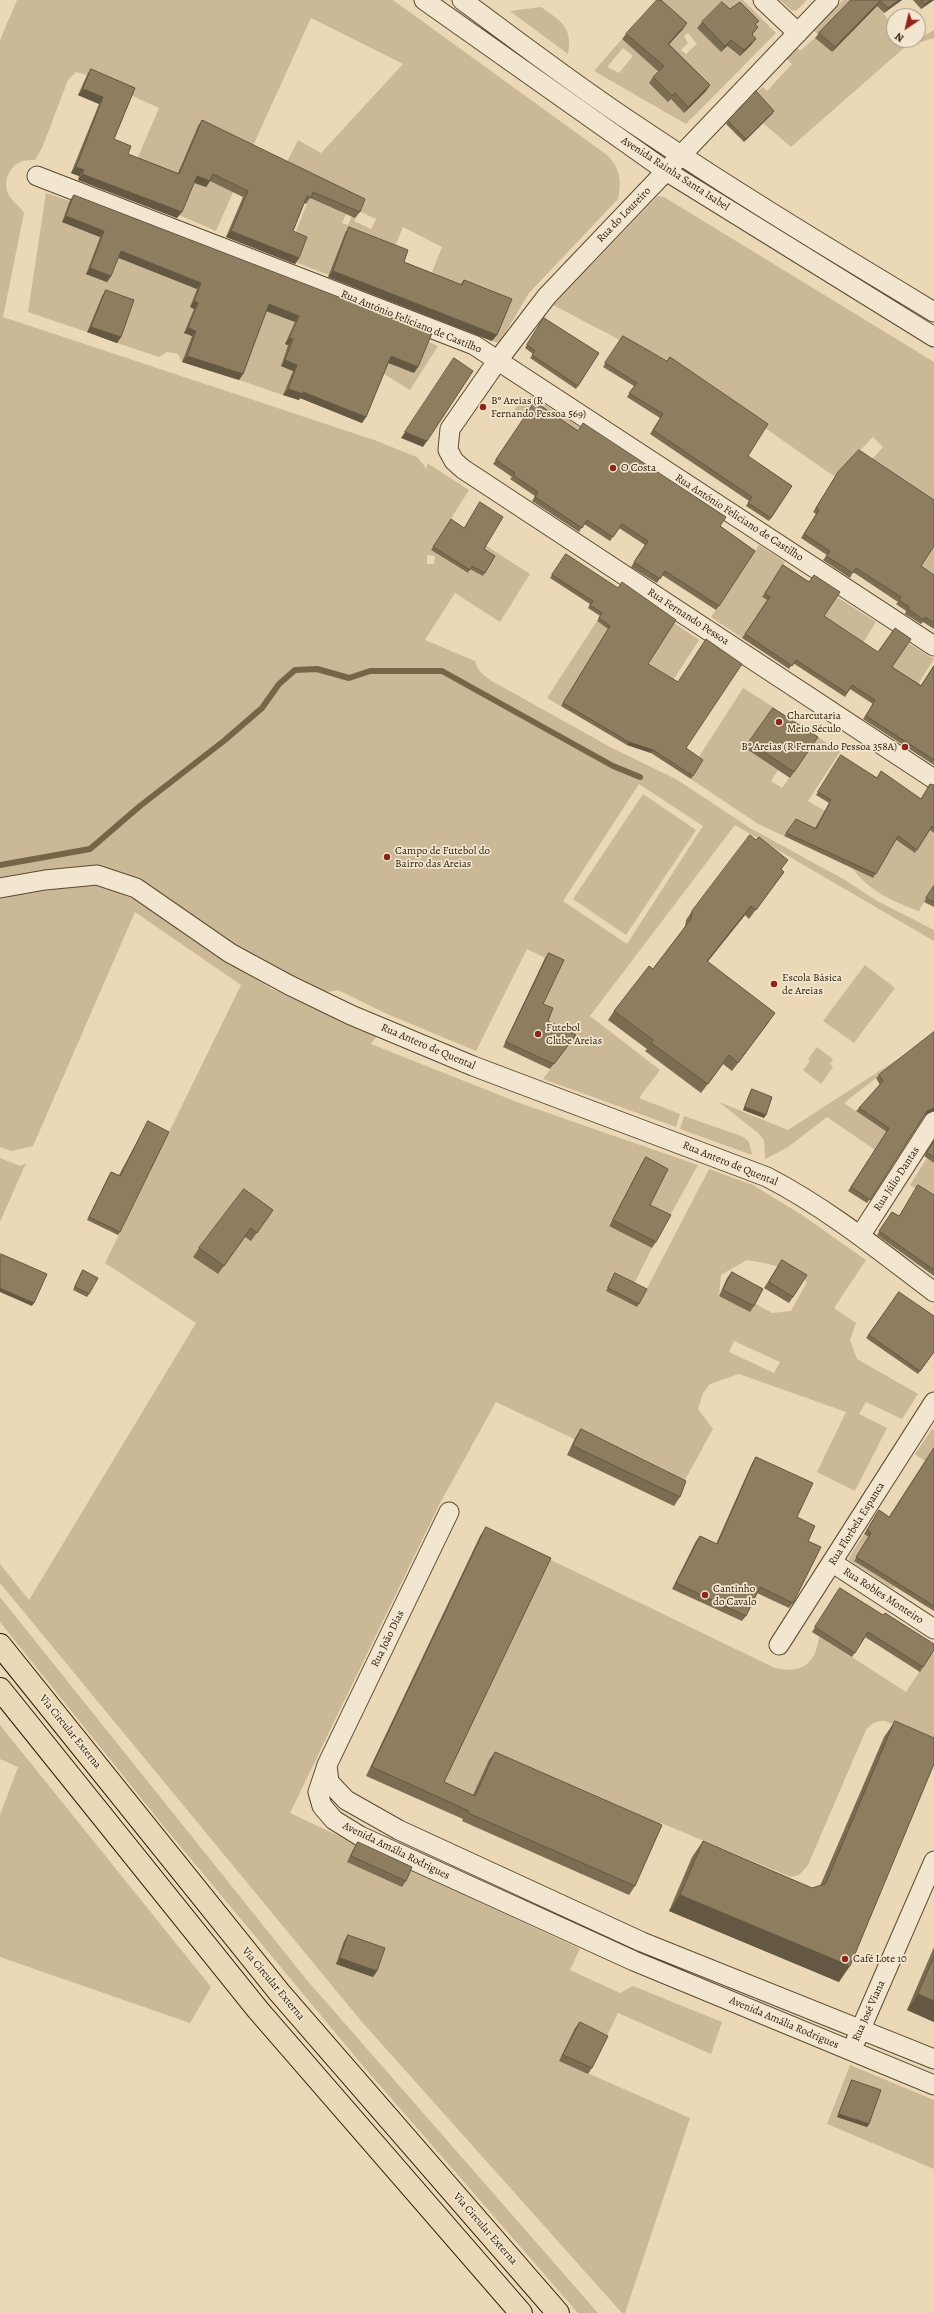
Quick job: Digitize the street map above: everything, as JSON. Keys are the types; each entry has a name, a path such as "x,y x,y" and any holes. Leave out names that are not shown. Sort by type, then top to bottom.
{"main road":[{"name":"Via Circular Externa","path":"0,1645 279,1992 558,2313"},
{"path":"0,1688 258,2010 522,2313"}],"street":[{"name":"Avenida Rainha Santa Isabel","path":"424,0 666,171 934,337"},
{"name":"Avenida Rainha Santa Isabel","path":"462,0 577,85 682,155 784,221 934,312"},
{"path":"763,0 798,33"},
{"name":"Rua do Loureiro","path":"448,450 450,430 498,360 548,296 829,0"},
{"name":"Rua António Feliciano de Castilho","path":"37,176 474,345 934,646"},
{"name":"Rua Fernando Pessoa","path":"448,450 454,461 463,469 934,779"},
{"name":"Rua Antero de Quental","path":"0,888 97,875 136,888 230,953 289,985 351,1015 473,1066 767,1177 789,1189 860,1236 934,1292"},
{"name":"Rua Júlio Dantas","path":"860,1236 934,1121"},
{"name":"Rua Florbela Espanca","path":"779,1645 833,1563 934,1402"},
{"name":"Rua João Dias","path":"327,1765 449,1512"},
{"name":"Rua Robles Monteiro","path":"833,1563 934,1629"},
{"name":"Avenida Amália Rodrigues","path":"327,1765 329,1782 346,1800 366,1812 642,1942 934,2059"},
{"name":"Avenida Amália Rodrigues","path":"327,1765 318,1792 322,1806 334,1820 391,1851 634,1961 934,2085"},
{"name":"Rua José Viana","path":"851,2050 934,1860"},
{"path":"634,1961 642,1942"}],"shaded area":[{"path":"17,0 393,0 607,155 615,165 619,175 620,186 618,199 529,293 499,343 492,341 507,305 417,310 442,247 403,227 388,263 345,233 329,275 295,262 293,239 309,198 346,214 342,223 348,225 357,204 285,168 233,192 216,231 179,215 135,164 159,108 87,75 76,72 68,80 42,148 35,160 18,163 10,171 6,181 7,192 24,213 3,317 374,440 417,457 427,469 427,463 469,490 431,550 467,573 485,545 530,574 500,622 455,593 425,640 475,661 480,672 490,680 612,748 676,779 750,828 845,880 877,901 934,930 934,941 735,825 590,1016 660,1070 639,1098 680,1114 676,1127 543,1079 572,1040 545,1026 539,1009 560,965 527,949 476,1051 385,1013 338,990 327,992 301,981 252,956 214,932 159,892 129,876 0,882 0,40","holes":["311,18 403,64 321,153 298,140 286,164 252,148","359,211 376,219 371,229 354,221","427,555 435,556 434,564 427,564","639,784 703,826 627,944 563,901"]},
{"path":"658,0 743,0 776,33 686,124 594,71 622,39 646,60","holes":["726,15 736,52 735,53 727,46 722,51","688,33 697,44 686,54 681,50 688,43 684,36","623,48 633,56 619,73 607,67","673,59 684,113 671,99"]},
{"path":"780,0 807,0 796,11 791,10"},
{"path":"843,0 853,0 819,35 813,30"},
{"path":"870,0 886,17 886,48 904,48 791,147 763,123 772,113 753,94 743,104 754,89 757,92 763,87 767,91 792,64 786,58 796,46 800,51 815,38 832,52"},
{"path":"541,7 560,21 567,31 569,37 568,54 510,11"},
{"path":"934,30 934,38 926,40 926,35"},
{"path":"46,193 70,201 62,222 100,237 86,274 118,252 201,279 190,307 194,309 185,334 192,336 182,362 178,354 167,352 159,357 117,343 102,296 87,332 28,312"},
{"path":"658,196 664,197 934,362 934,507 869,463 883,447 873,437 835,477 668,360 622,338 620,340 553,305"},
{"path":"264,310 297,323 286,344 288,345 281,366 293,371 283,395 239,380"},
{"path":"427,341 438,346 410,390 371,366"},
{"path":"531,396 580,427 564,452 533,407 524,419 513,412 521,401"},
{"path":"759,545 785,562 762,597 788,614 756,616 742,638 711,617"},
{"path":"934,546 934,589 918,570"},
{"path":"837,597 876,622 861,646 821,620"},
{"path":"597,621 608,629 587,682 569,711 547,698"},
{"path":"674,623 699,640 672,682 614,717"},
{"path":"908,643 934,659 913,692 890,670"},
{"path":"743,688 773,707 745,748 778,770 771,781 782,788 818,737 840,752 808,801 825,811 813,832 793,822 784,836 758,824 691,779 701,763 697,760"},
{"path":"643,794 696,830 626,935 573,899"},
{"path":"872,825 915,853 930,830 934,833 934,885 919,911 900,904 874,890 859,877 853,869 873,878"},
{"path":"93,885 113,890 138,901 197,943 272,989 377,1036 371,1044 522,1104 698,1165 667,1221 646,1210 642,1163 609,1225 652,1248 633,1286 645,1292 709,1169 753,1185 802,1215 866,1260 834,1308 856,1323 850,1340 857,1359 918,1394 902,1419 866,1402 859,1414 887,1428 855,1491 817,1472 846,1412 739,1374 710,1384 703,1393 698,1409 713,1429 680,1489 496,1402 439,1505 290,1813 580,1949 570,1970 620,1993 633,1986 722,2022 711,2054 618,2013 604,2042 560,2061 690,2118 625,2313 622,2313 362,2022 0,1583 0,1564 29,1600 196,1323 105,1263 241,985 135,912 33,1146 12,1151 0,1147 0,897 34,890","holes":["747,1260 778,1267 807,1282 791,1311 772,1313 754,1303 719,1296 721,1275","734,1341 780,1362 774,1373 729,1352"]},
{"path":"865,965 895,988 854,1043 823,1021"},
{"path":"817,1047 833,1059 830,1064 833,1067 821,1084 803,1070 810,1061 808,1059"},
{"path":"912,1050 844,1103 887,1132 875,1150 827,1117 788,1147 765,1159 764,1140 758,1133 719,1102 788,1130"},
{"path":"684,1116 744,1137 749,1142 752,1155 680,1129"},
{"path":"0,1158 20,1166 26,1163 0,1222"},
{"path":"927,1158 934,1163 934,1201 910,1185"},
{"path":"932,1429 934,1430 934,1447 930,1454 934,1457 934,1467 915,1454"},
{"path":"864,1534 869,1537 854,1561 895,1587 893,1589 850,1561 849,1558"},
{"path":"549,1559 775,1668 793,1669 806,1665 815,1654 819,1636 906,1692 932,1652 934,1653 934,1741 885,1721 879,1721 872,1724 866,1730 808,1865 799,1875 791,1877 661,1823 656,1834 471,1800 441,1786"},
{"path":"0,1597 306,1979 598,2313 578,2313 363,2066 161,1823 0,1622"},
{"path":"0,1725 211,1987 190,2023 0,1957 0,1815 18,1767 0,1759"},
{"path":"850,2065 934,2100 934,2169 827,2124"}],"building":[{"path":"657,0 661,0 687,23 668,44 710,85 688,107 675,93 672,96 653,77 664,66 626,34"},
{"path":"851,0 899,0 888,8 880,1 835,47 819,33"},
{"path":"921,0 930,0 925,4"},
{"path":"722,2 730,9 740,2 759,21 755,24 758,27 752,34 756,39 744,50 731,40 725,46 702,22"},
{"path":"91,69 135,88 114,139 131,146 128,154 179,174 202,120 365,199 360,212 313,192 311,198 307,196 293,231 307,237 299,258 231,231 248,191 213,174 210,181 197,176 182,212 82,174 84,170 76,167 103,97 83,89"},
{"path":"756,91 774,111 746,139 728,121"},
{"path":"74,195 432,333 418,367 391,356 366,417 303,392 303,394 288,389 297,365 285,360 293,339 289,338 299,316 269,304 243,374 187,356 196,331 188,328 198,303 194,301 201,283 121,251 111,276 90,268 104,231 66,216"},
{"path":"349,227 408,250 404,262 462,285 464,280 512,299 497,335 333,271"},
{"path":"106,290 134,300 121,337 91,327"},
{"path":"544,318 599,353 578,386 532,355 535,351 527,345"},
{"path":"623,336 667,361 670,357 768,424 748,456 792,486 771,518 748,503 752,497 653,430 663,414 629,393 637,383 605,363"},
{"path":"454,358 473,371 427,441 405,432"},
{"path":"535,402 578,431 583,423 726,517 720,526 755,551 719,606 665,571 660,579 634,562 648,541 622,524 613,537 587,520 582,528 535,497 538,492 513,475 515,473 496,460"},
{"path":"859,450 934,500 934,546 921,566 934,575 934,623 925,617 924,620 908,609 909,607 899,600 901,597 856,568 853,573 826,556 830,551 804,534 819,510 816,508 838,472"},
{"path":"480,502 503,517 484,549 495,556 485,573 472,566 470,570 433,547 451,519 464,528"},
{"path":"566,554 618,588 622,582 676,620 648,664 678,682 706,639 742,664 686,748 703,760 693,776 653,750 629,742 563,703 610,626 599,618 602,613 590,605 593,601 552,575"},
{"path":"783,565 809,582 814,575 840,592 824,616 878,652 895,628 911,639 892,667 921,686 934,666 934,760 866,716 875,700 852,685 847,693 796,660 792,666 745,634 770,597 765,594"},
{"path":"773,708 818,737 794,772 749,742"},
{"path":"841,755 877,778 881,771 921,799 930,784 934,785 934,828 932,826 917,850 898,836 876,874 786,833 796,819 816,829 831,800 818,792"},
{"path":"750,835 756,840 759,837 788,860 781,869 784,872 756,910 751,906 707,961 775,1013 738,1063 729,1055 708,1084 651,1043 653,1040 614,1011 649,966 653,969 691,919 692,911"},
{"path":"934,886 934,902 926,898"},
{"path":"549,953 564,960 543,1004 553,1008 548,1021 576,1035 554,1064 506,1042"},
{"path":"934,1032 934,1108 927,1111 870,1200 851,1187 889,1128 859,1108 883,1081 879,1075"},
{"path":"752,1089 772,1097 766,1115 745,1107"},
{"path":"148,1121 169,1132 120,1232 89,1217 111,1172 120,1176"},
{"path":"934,1141 934,1157 927,1153"},
{"path":"646,1157 668,1169 650,1205 671,1215 656,1242 613,1220"},
{"path":"918,1185 934,1195 934,1270 879,1231 892,1212 899,1216"},
{"path":"244,1189 273,1210 257,1233 251,1228 224,1266 199,1248"},
{"path":"1,1254 47,1274 34,1303 0,1288"},
{"path":"782,1260 807,1275 793,1297 769,1282"},
{"path":"83,1270 98,1278 89,1294 75,1287"},
{"path":"732,1272 763,1289 754,1306 723,1290"},
{"path":"615,1273 647,1289 639,1304 608,1288"},
{"path":"899,1292 934,1316 934,1352 920,1371 869,1335"},
{"path":"581,1429 686,1481 680,1497 573,1446"},
{"path":"934,1448 934,1606 856,1557 871,1533 867,1530 879,1510 889,1517"},
{"path":"756,1457 813,1483 797,1517 815,1526 808,1541 821,1547 793,1603 760,1587 746,1616 676,1583 700,1536 717,1544"},
{"path":"486,1527 551,1558 444,1782 475,1796 495,1752 662,1825 635,1886 468,1813 469,1811 372,1767"},
{"path":"840,1588 883,1615 885,1613 934,1644 934,1650 923,1667 868,1632 855,1653 815,1627"},
{"path":"895,1721 934,1738 934,1764 850,1966 680,1895 703,1841 812,1888 825,1884"},
{"path":"358,1842 412,1867 406,1881 351,1856"},
{"path":"348,1935 385,1948 377,1971 340,1958"},
{"path":"934,1957 934,2001 918,1994"},
{"path":"580,2022 608,2036 592,2068 563,2055"},
{"path":"852,2080 881,2090 869,2124 839,2114"}],"waterway":[{"path":"0,865 90,849 140,806 225,740 262,708 279,684 295,670 317,669 349,678 370,671 442,671 613,766 640,777"}],"place":[{"name":"Bº Areias (R Fernando Pessoa 569)","path":"483,407"},
{"name":"O Costa","path":"613,468"},
{"name":"Charcutaria Meio Século","path":"779,722"},
{"name":"Bº Areias (R Fernando Pessoa 358A)","path":"905,747"},
{"name":"Campo de Futebol do Bairro das Areias","path":"387,857"},
{"name":"Escola Básica de Areias","path":"774,984"},
{"name":"Futebol Clube Areias","path":"538,1034"},
{"name":"Cantinho do Cavalo","path":"705,1595"},
{"name":"Café Lote 10","path":"845,1959"}]}
